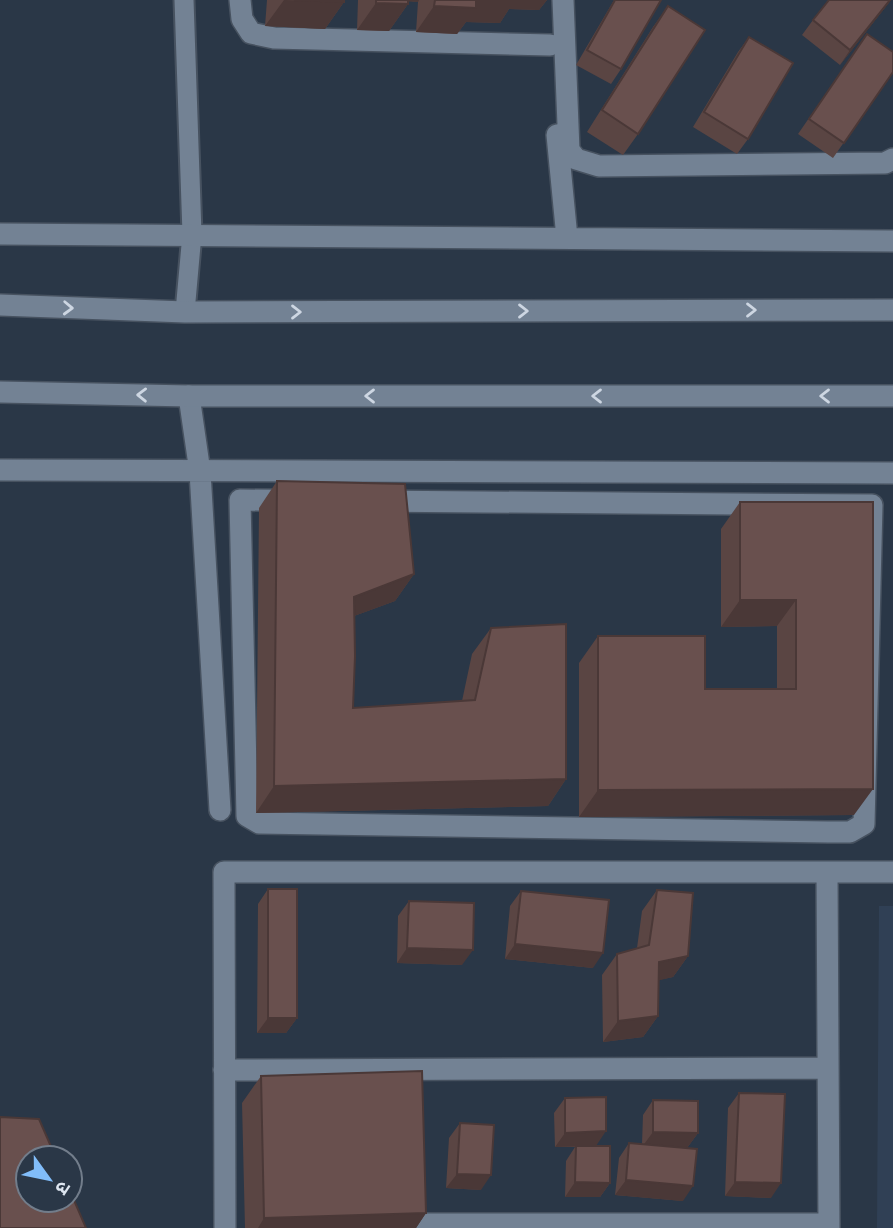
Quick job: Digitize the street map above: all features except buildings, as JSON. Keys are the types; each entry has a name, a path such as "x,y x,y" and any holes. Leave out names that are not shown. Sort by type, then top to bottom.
{"street":[{"path":"240,0 242,19 251,33 274,38 550,45"},
{"path":"549,0 550,45 567,238"},
{"path":"563,0 569,150 576,159 599,166 885,163 893,159"},
{"path":"0,234 893,241"},
{"path":"0,305 185,312 893,310"},
{"path":"0,392 189,396 893,396"},
{"path":"189,396 200,472 220,810"},
{"path":"0,470 893,474"},
{"path":"528,472 529,502"},
{"path":"586,503 588,473"},
{"path":"240,500 529,502 872,505 864,824 850,832 828,832 259,823 247,816 240,500"},
{"path":"225,1228 224,872 893,872"},
{"path":"416,1198 417,1226 829,1226 827,872"},
{"path":"225,1070 828,1068"},
{"path":"416,1069 416,1095"}],"lane":[{"path":"184,0 192,234 185,312"}],"shaded area":[{"path":"879,906 893,906 893,1228 877,1228"}]}
